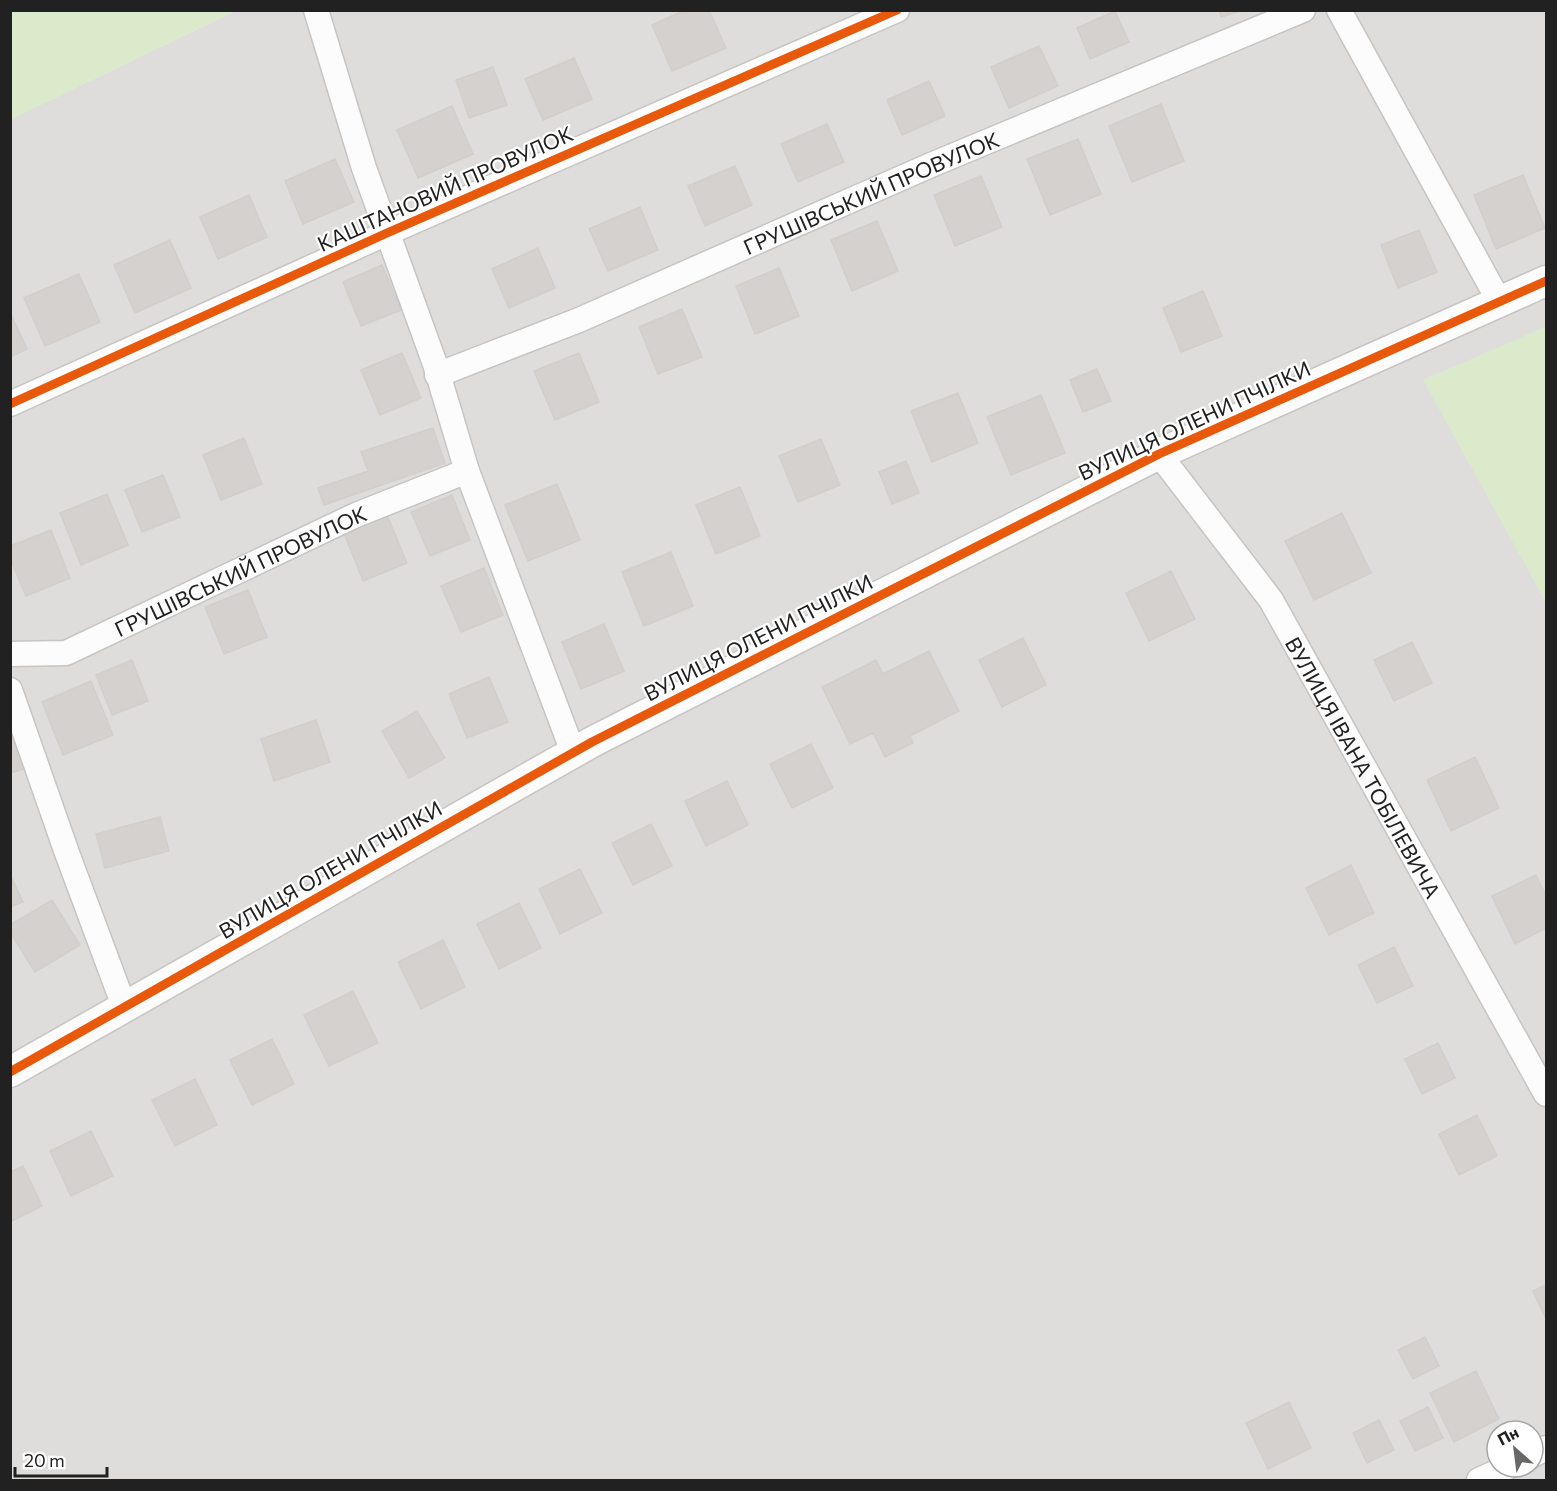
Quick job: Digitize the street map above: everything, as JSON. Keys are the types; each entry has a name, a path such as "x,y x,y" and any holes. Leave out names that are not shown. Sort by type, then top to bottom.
{"street":[{"name":"КАШТАНОВИЙ ПРОВУЛОК","path":"316,10 348,119 437,375 467,471 573,752"},
{"name":"КАШТАНОВИЙ ПРОВУЛОК","path":"10,404 387,233 897,10"},
{"name":"ГРУШІВСЬКИЙ ПРОВУЛОК","path":"437,375 579,320 931,165 1303,10"},
{"path":"1339,10 1499,300"},
{"name":"ВУЛИЦЯ ОЛЕНИ ПЧІЛКИ","path":"10,1072 573,752 1159,454 1499,300 1546,281"},
{"name":"ВУЛИЦЯ ІВАНА ТОБІЛЕВИЧА","path":"1159,454 1271,600 1546,1094"},
{"name":"ГРУШІВСЬКИЙ ПРОВУЛОК","path":"10,654 66,652 356,515 467,471"},
{"path":"10,690 123,1006"}],"shaded area":[{"path":"235,11 1546,11 1546,327 1424,380 1546,602 1546,1480 11,1480 11,119"}],"green space":[{"path":"11,10 235,10 235,11 11,119"},
{"path":"1546,327 1546,602 1423,380"}],"building":[{"path":"685,10 709,10 726,48 672,71 652,25"},
{"path":"1219,10 1243,10 1221,17"},
{"path":"1115,11 1129,42 1090,59 1077,28"},
{"path":"1039,46 1058,86 1009,108 991,67"},
{"path":"574,58 592,99 543,120 525,79"},
{"path":"493,67 507,105 469,118 456,80"},
{"path":"929,81 945,116 902,135 887,100"},
{"path":"1161,104 1184,161 1132,182 1109,126"},
{"path":"452,106 473,154 418,178 397,130"},
{"path":"827,124 844,162 798,182 781,144"},
{"path":"1078,139 1101,194 1050,215 1027,159"},
{"path":"335,159 354,202 303,224 285,181"},
{"path":"735,166 752,205 705,226 688,186"},
{"path":"1523,175 1545,228 1496,249 1474,195"},
{"path":"981,176 1002,227 955,246 934,195"},
{"path":"249,195 267,237 218,259 200,217"},
{"path":"640,207 658,250 608,271 589,229"},
{"path":"877,221 898,271 852,291 831,240"},
{"path":"1419,230 1437,272 1398,288 1381,245"},
{"path":"170,240 191,288 135,313 114,265"},
{"path":"538,248 555,288 509,308 492,269"},
{"path":"382,265 401,310 361,326 343,282"},
{"path":"779,268 799,316 755,334 736,286"},
{"path":"79,274 100,322 45,346 24,298"},
{"path":"1203,291 1222,336 1181,352 1163,308"},
{"path":"682,309 702,357 658,374 639,327"},
{"path":"10,312 27,349 10,357"},
{"path":"402,353 421,398 380,415 361,370"},
{"path":"579,353 599,402 555,420 534,371"},
{"path":"1097,369 1111,401 1083,412 1070,380"},
{"path":"958,393 978,443 932,462 911,411"},
{"path":"1041,395 1065,453 1011,475 987,417"},
{"path":"433,428 445,463 324,505 318,488 368,471 361,452"},
{"path":"244,438 262,484 221,500 203,455"},
{"path":"821,439 840,485 798,502 779,456"},
{"path":"906,461 919,493 892,504 879,472"},
{"path":"163,475 180,517 142,532 125,490"},
{"path":"557,484 580,540 528,561 505,505"},
{"path":"740,487 760,536 716,554 696,505"},
{"path":"107,494 128,545 81,565 60,513"},
{"path":"452,495 470,540 430,556 411,512"},
{"path":"1342,513 1371,573 1314,600 1285,541"},
{"path":"387,515 407,563 363,581 344,533"},
{"path":"51,530 70,578 26,596 10,558 10,546"},
{"path":"671,552 693,606 644,626 622,572"},
{"path":"484,568 503,615 461,632 441,586"},
{"path":"1171,571 1195,619 1149,641 1126,593"},
{"path":"248,590 267,637 224,654 205,607"},
{"path":"604,624 624,671 581,689 562,642"},
{"path":"1023,638 1046,685 1002,707 979,660"},
{"path":"1412,642 1432,683 1394,701 1374,660"},
{"path":"929,651 959,711 910,736 913,743 885,757 873,733 850,744 822,687 876,660 883,674"},
{"path":"132,660 148,701 112,715 96,675"},
{"path":"489,677 508,722 467,738 449,694"},
{"path":"91,681 113,735 63,755 42,702"},
{"path":"417,711 445,758 409,778 382,731"},
{"path":"316,720 330,762 274,781 261,739"},
{"path":"10,730 24,769 10,773"},
{"path":"811,744 833,788 792,808 770,764"},
{"path":"1475,757 1499,808 1451,831 1427,780"},
{"path":"727,781 748,825 706,846 685,801"},
{"path":"160,817 169,851 105,868 96,834"},
{"path":"651,824 672,866 633,885 612,843"},
{"path":"1351,865 1374,913 1329,935 1306,888"},
{"path":"580,869 602,913 560,934 539,889"},
{"path":"10,874 23,902 10,907"},
{"path":"1536,875 1546,896 1546,928 1515,944 1492,896"},
{"path":"52,900 80,945 35,972 10,932 10,925"},
{"path":"519,903 541,948 499,969 477,924"},
{"path":"443,940 465,987 421,1009 398,962"},
{"path":"1394,947 1413,986 1377,1003 1358,965"},
{"path":"353,991 378,1043 329,1066 304,1015"},
{"path":"272,1039 294,1084 252,1105 230,1060"},
{"path":"1438,1043 1455,1078 1422,1094 1405,1059"},
{"path":"195,1079 217,1125 175,1146 152,1100"},
{"path":"1477,1115 1497,1156 1459,1175 1439,1134"},
{"path":"91,1131 113,1176 71,1196 50,1151"},
{"path":"23,1166 42,1206 10,1222 10,1172"},
{"path":"1546,1285 1546,1319 1533,1291"},
{"path":"1425,1337 1439,1366 1413,1379 1398,1350"},
{"path":"1476,1371 1499,1419 1485,1419 1485,1426 1454,1442 1430,1393"},
{"path":"1289,1402 1311,1448 1268,1469 1246,1423"},
{"path":"1428,1407 1443,1438 1415,1451 1400,1421"},
{"path":"1379,1420 1394,1450 1367,1463 1353,1433"}],"cycle path":[{"path":"10,404 387,233 897,10"},
{"path":"10,1072 592,742 1159,454 1546,281"}]}
